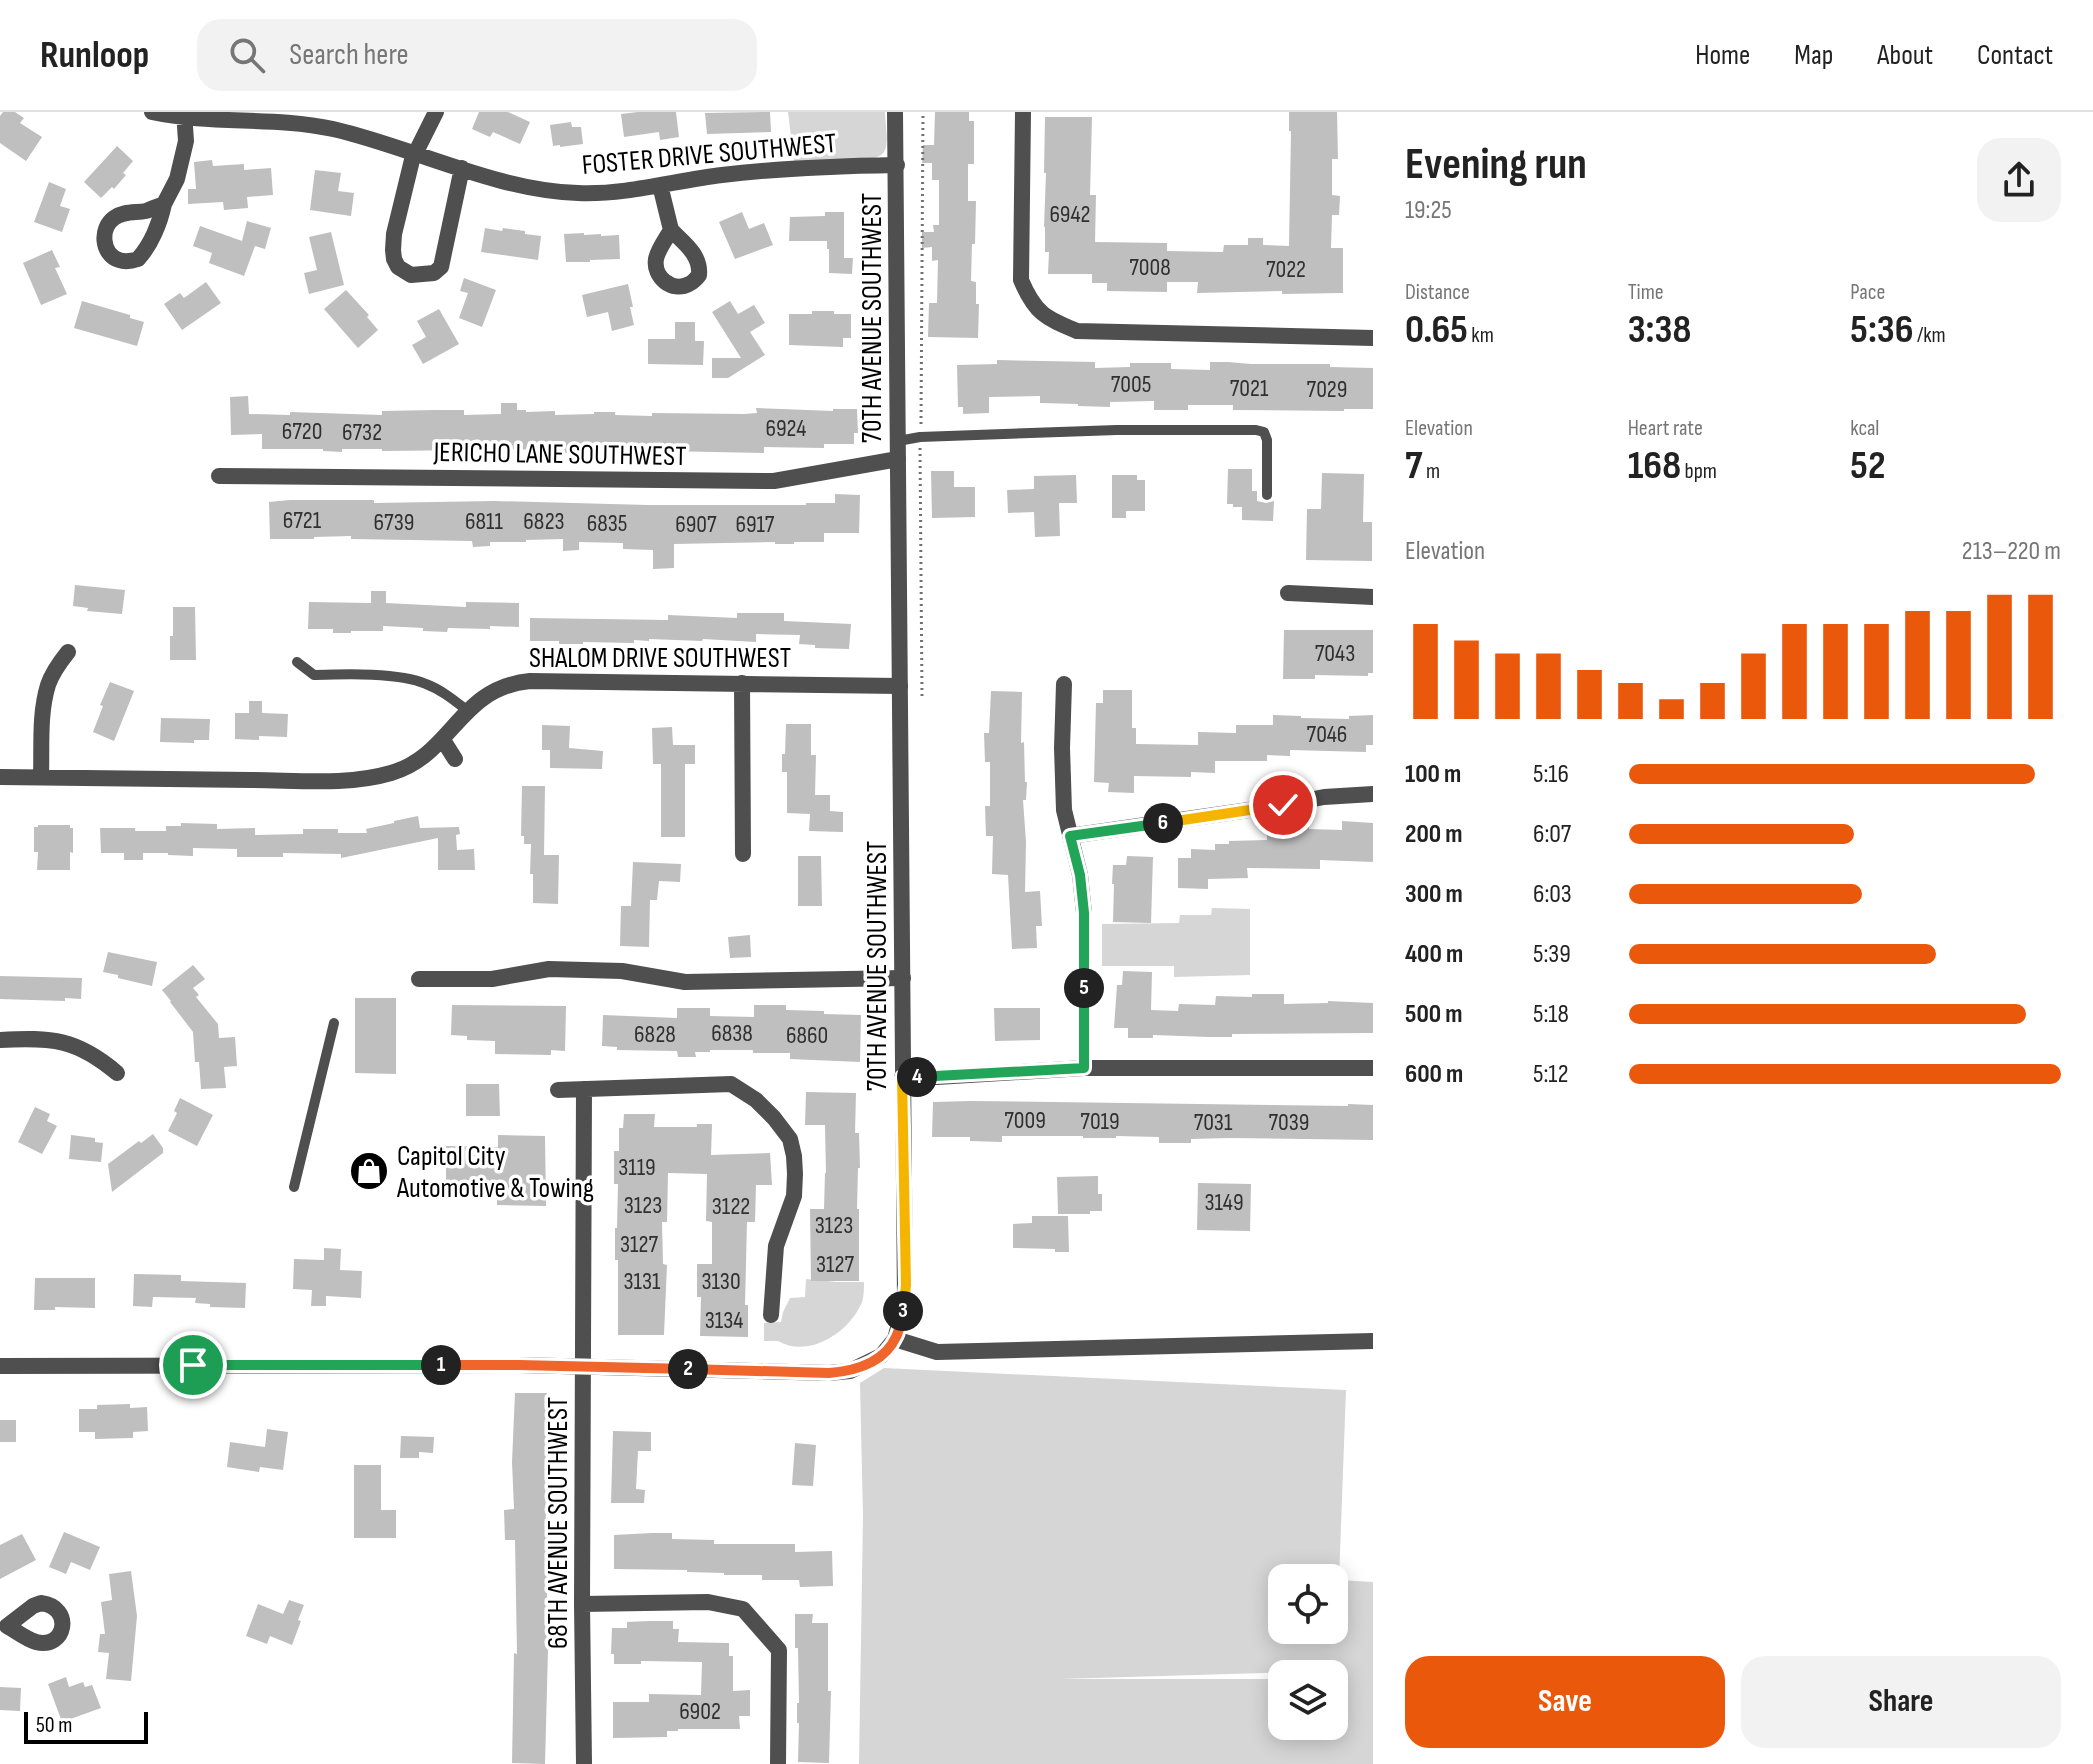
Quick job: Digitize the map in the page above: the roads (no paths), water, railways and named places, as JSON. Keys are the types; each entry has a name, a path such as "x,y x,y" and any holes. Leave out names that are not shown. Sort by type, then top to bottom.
{"street":[{"name":"FOSTER DRIVE SOUTHWEST","path":"152,112 320,127 507,181 558,192 608,194 772,169 897,165"},
{"path":"436,112 406,182 394,234 394,259 398,267 411,275 434,273 441,267 462,168"},
{"name":"70TH AVENUE SOUTHWEST","path":"895,112 906,1285 905,1302 895,1339"},
{"path":"1023,112 1021,280 1030,301 1048,320 1077,331 1373,338"},
{"path":"164,204 177,179 186,141 184,114"},
{"path":"660,185 671,230"},
{"name":"JERICHO LANE SOUTHWEST","path":"219,476 774,481 898,459"},
{"path":"1288,593 1373,597"},
{"path":"41,777 47,687 68,652"},
{"name":"SHALOM DRIVE SOUTHWEST","path":"0,777 325,780 380,776 409,766 443,740 453,726 486,695 514,683 900,686"},
{"path":"742,683 743,854"},
{"path":"1064,684 1064,810 1080,875 1084,913 1084,1068"},
{"path":"443,740 455,759"},
{"path":"1070,836 1324,797 1373,794"},
{"path":"419,979 492,979 549,969 622,971 685,982 903,978"},
{"path":"0,1040 58,1041 81,1048 117,1073"},
{"path":"902,1077 1084,1068 1373,1068"},
{"path":"558,1090 731,1084 756,1100 790,1139 794,1156 794,1196 776,1246 771,1315"},
{"name":"68TH AVENUE SOUTHWEST","path":"584,1089 584,1764"},
{"path":"0,1366 519,1365 839,1372 868,1364 881,1356 895,1339 937,1352 1373,1341"},
{"path":"582,1604 708,1602 743,1609 779,1650 778,1764 765,1764"}],"lane":[{"path":"898,441 920,437 1117,430 1256,430 1264,432 1267,440 1267,495"},
{"path":"297,662 314,675 379,676 425,683 468,711"},
{"path":"294,1187 334,1023"}],"place":[{"name":"Capitol City Automotive & Towing","path":"369,1171"}]}
